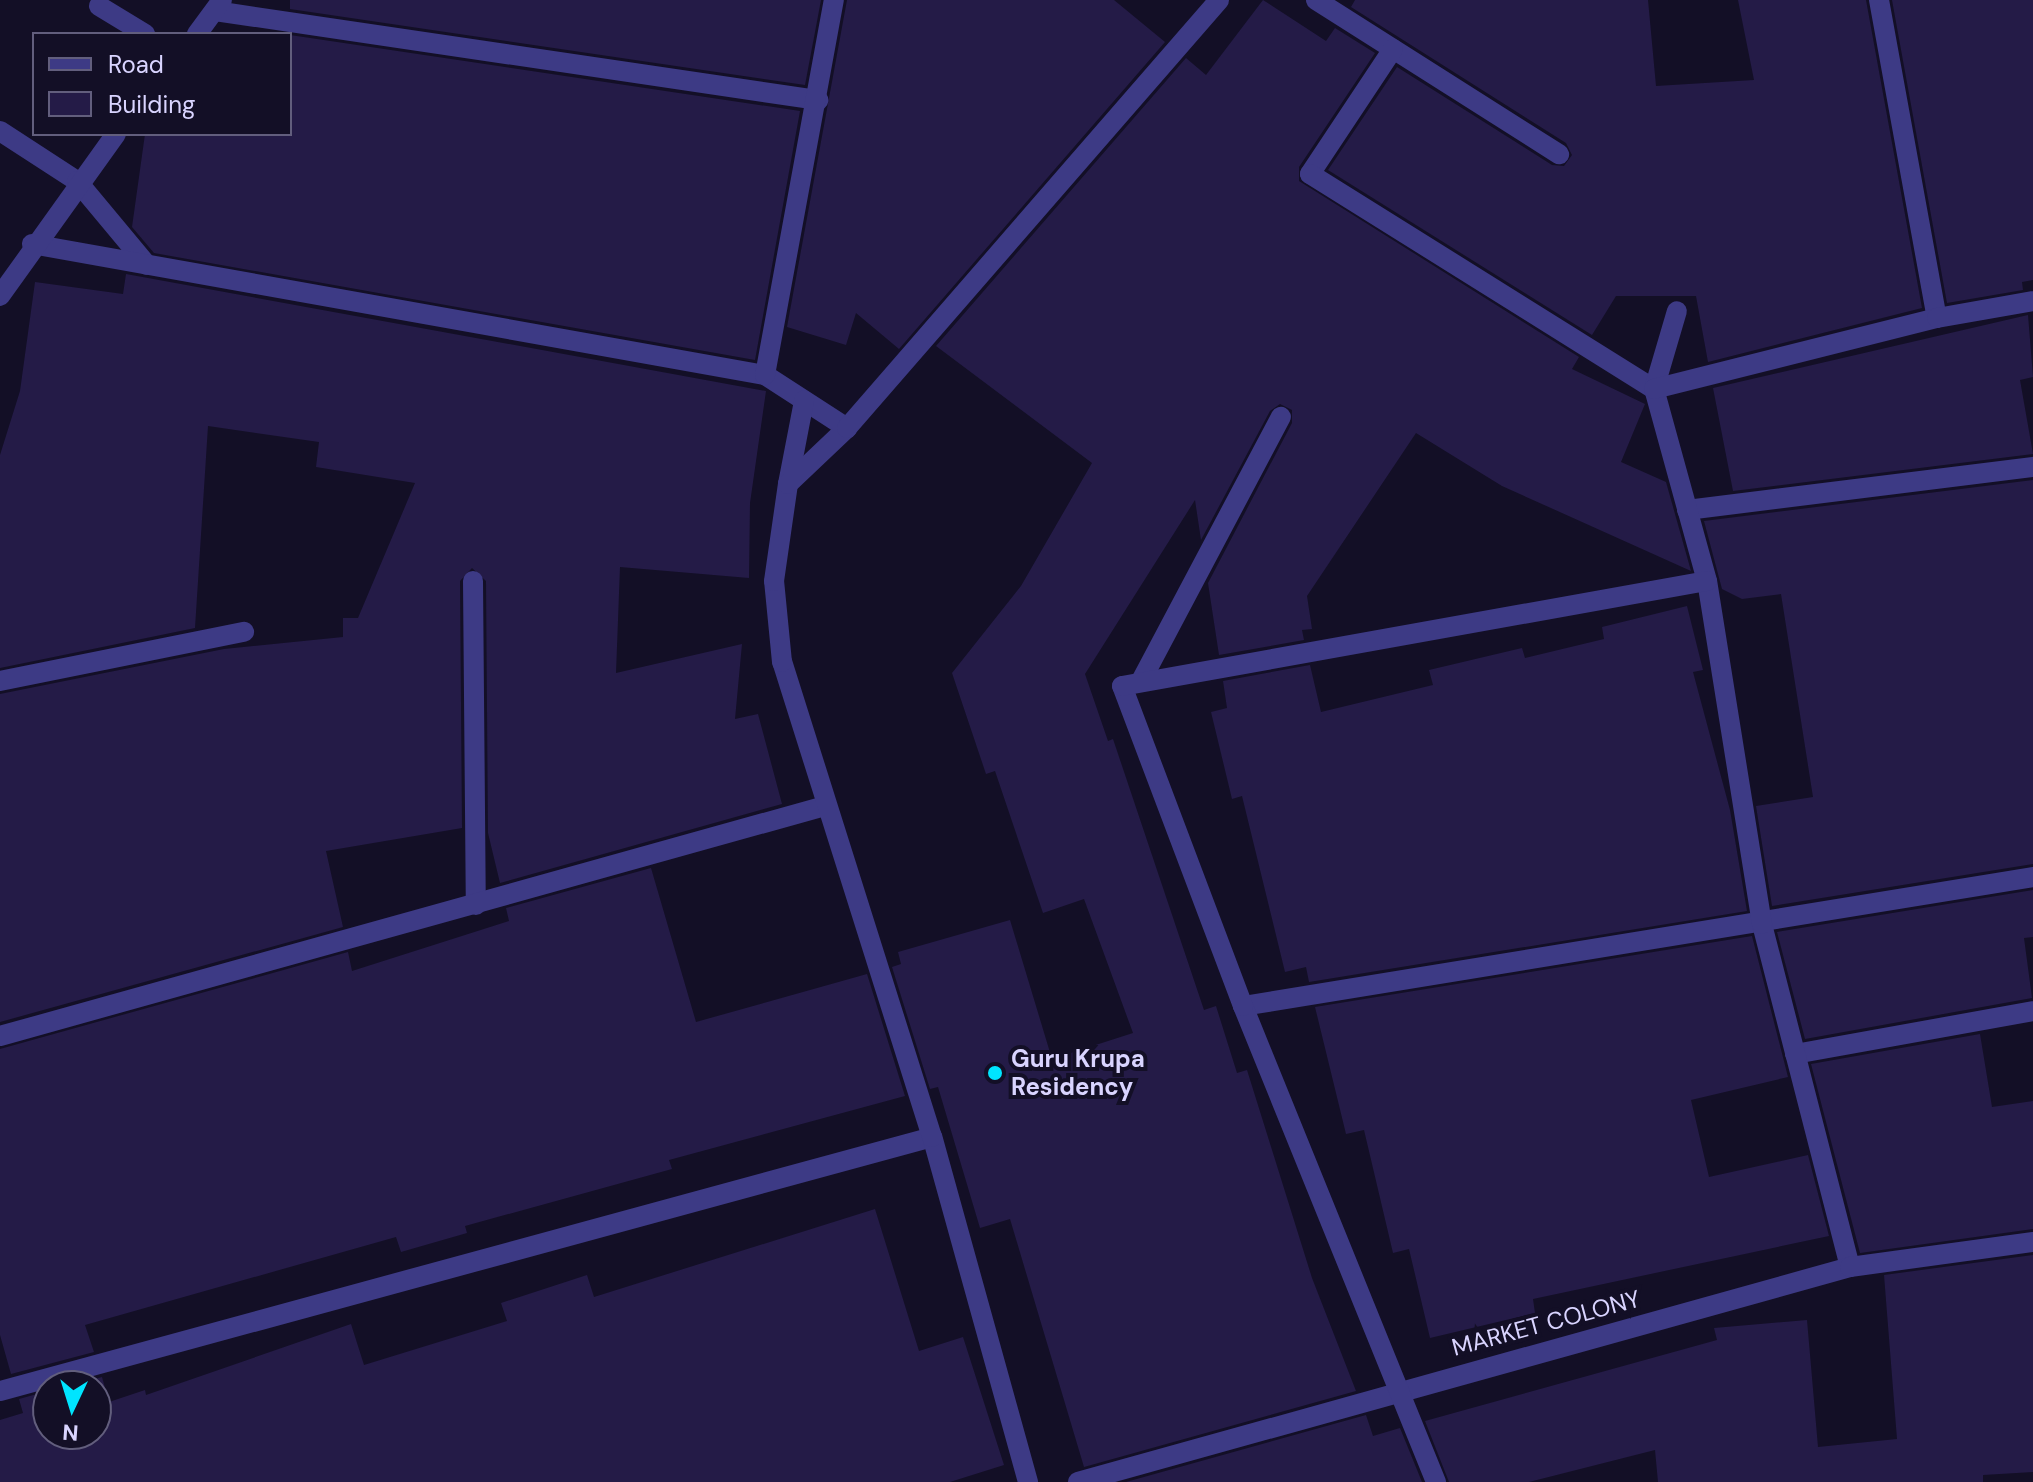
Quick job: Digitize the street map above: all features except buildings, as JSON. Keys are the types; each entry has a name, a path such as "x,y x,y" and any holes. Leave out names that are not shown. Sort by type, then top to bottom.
{"street":[{"path":"765,375 834,0"},
{"path":"788,484 847,428 1219,0"},
{"path":"1316,0 1559,154"},
{"path":"1879,0 1937,318"},
{"path":"99,6 142,32"},
{"path":"198,32 218,6 818,100"},
{"path":"1393,49 1310,174 1654,389 1937,318 2033,301"},
{"path":"0,131 77,181 147,265"},
{"path":"0,296 77,181 114,136"},
{"path":"32,244 765,375 847,428"},
{"path":"1677,311 1654,389 1707,581 1762,924 1850,1267"},
{"path":"804,401 774,581 782,662 932,1137 1028,1482"},
{"path":"1141,681 1281,417"},
{"path":"1687,510 2033,467"},
{"path":"473,581 476,905"},
{"path":"1436,1482 1401,1389 1243,1006 1122,686 1707,581"},
{"path":"0,681 244,632"},
{"path":"0,1036 825,806"},
{"path":"1243,1006 1762,924 2033,877"},
{"path":"1795,1054 2033,1011"},
{"path":"0,1391 932,1137"},
{"name":"MARKET COLONY","path":"1078,1482 1401,1389 1850,1267 2033,1242"}],"place":[{"name":"Guru Krupa Residency","path":"995,1073"}]}
